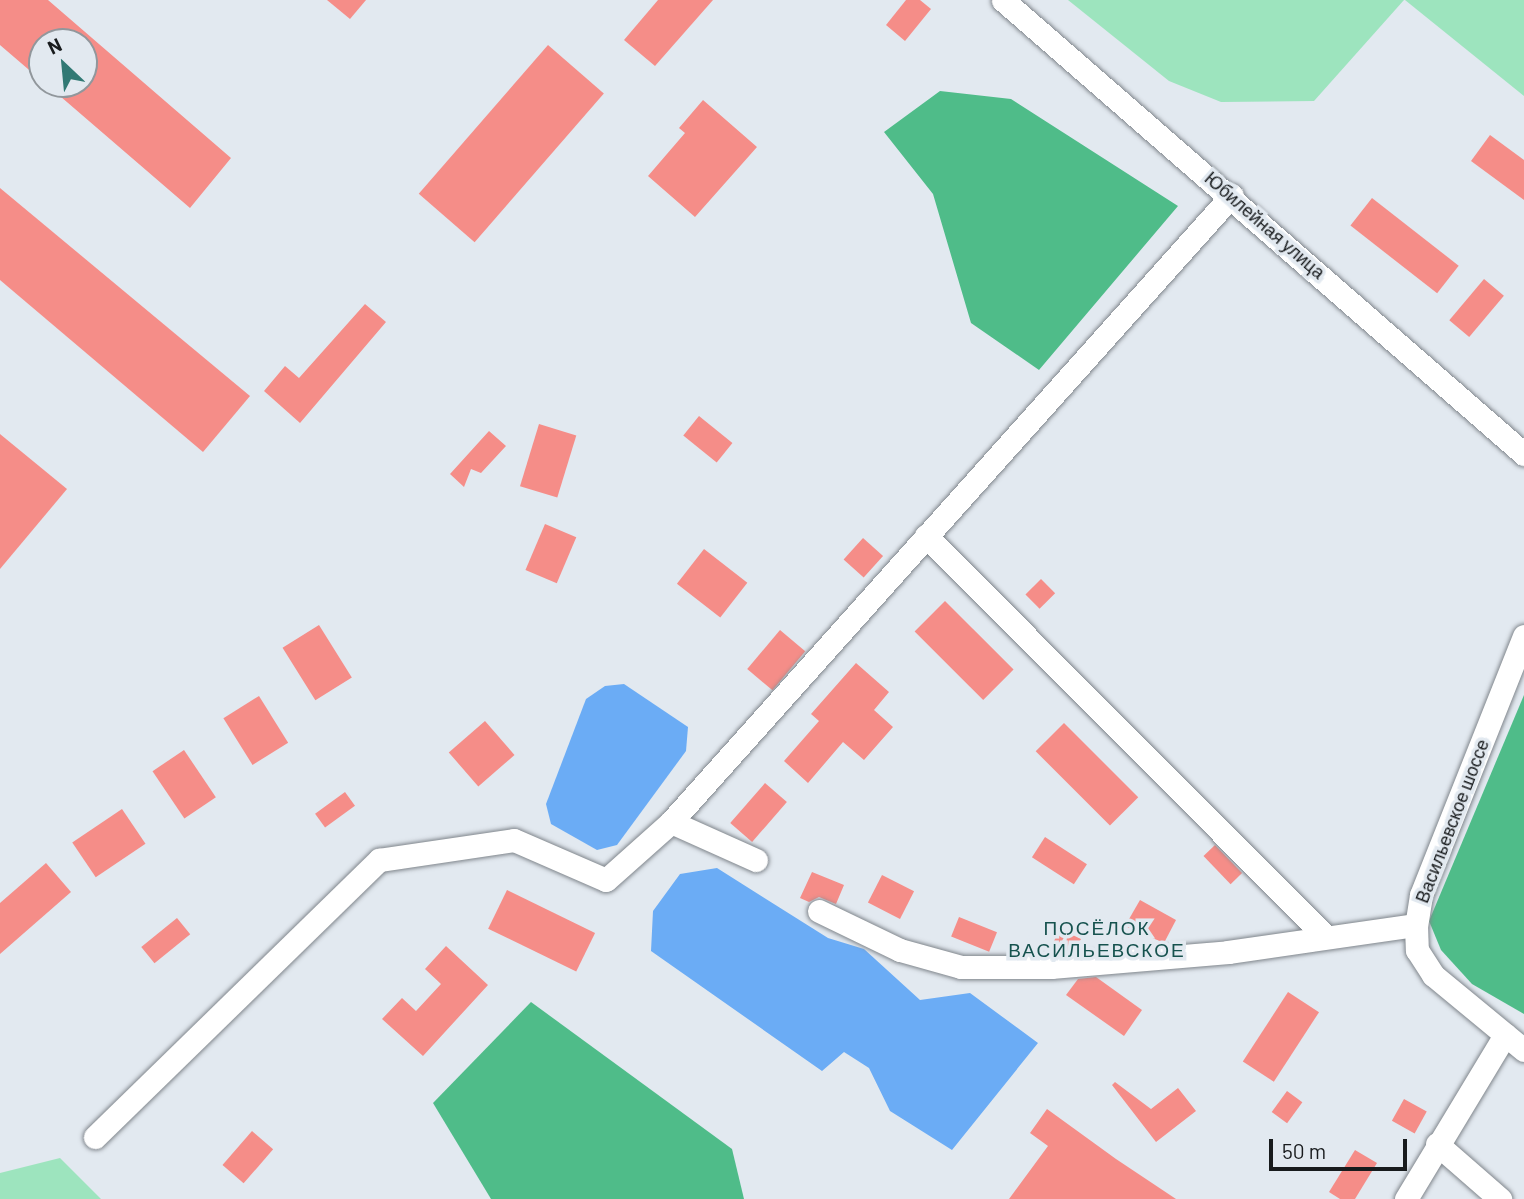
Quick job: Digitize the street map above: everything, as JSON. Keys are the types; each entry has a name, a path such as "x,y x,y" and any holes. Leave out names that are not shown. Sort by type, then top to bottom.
{"street":[{"name":"Юбилейная улица","path":"1003,0 1232,195 1524,454"},
{"path":"94,1137 379,860 514,839 606,880 671,822 1232,195"},
{"path":"926,536 1324,935"},
{"name":"Васильевское шоссе","path":"1524,636 1421,895 1416,925 1417,950 1433,975 1524,1051"},
{"path":"671,822 756,860"},
{"path":"819,911 900,950 961,967 1051,967 1228,952 1324,935 1416,925"},
{"path":"1406,1199 1505,1035"},
{"path":"1437,1144 1500,1199"}],"green space":[{"path":"1068,0 1404,0 1314,101 1221,102 1169,81"},
{"path":"1405,0 1524,0 1524,96"},
{"path":"940,91 1011,99 1178,206 1039,370 971,323 933,194 884,132"},
{"path":"1524,695 1524,1014 1472,984 1441,950 1429,921"},
{"path":"531,1002 732,1149 744,1199 491,1199 433,1103"},
{"path":"60,1158 101,1199 0,1199 0,1173"}],"water":[{"path":"624,684 688,727 686,751 617,845 597,850 551,824 546,804 586,699 605,686"},
{"path":"717,868 828,938 864,949 920,1000 970,993 1038,1043 952,1150 890,1111 869,1068 844,1052 822,1071 651,951 653,911 680,874"}],"building":[{"path":"0,0 48,0 80,28 28,28 28,69 0,45"},
{"path":"327,0 366,0 350,19"},
{"path":"658,0 713,0 655,66 624,40"},
{"path":"906,0 920,0 931,9 905,41 886,25"},
{"path":"98,43 231,158 190,208 62,98 98,98"},
{"path":"548,45 604,94 475,242 419,194"},
{"path":"703,100 757,147 695,217 648,176 685,133 679,128"},
{"path":"1490,135 1524,160 1524,200 1471,161"},
{"path":"0,188 250,396 203,452 0,280"},
{"path":"1372,198 1459,266 1437,293 1350,226"},
{"path":"1484,279 1504,296 1469,337 1449,320"},
{"path":"365,304 386,322 300,423 264,391 285,366 299,378"},
{"path":"699,416 732,443 717,462 683,435"},
{"path":"539,424 576,435 557,498 520,486"},
{"path":"489,431 506,446 481,473 471,469 464,487 450,474"},
{"path":"0,434 67,489 0,569"},
{"path":"545,524 576,537 557,583 525,570"},
{"path":"863,538 883,556 864,578 844,560"},
{"path":"704,549 747,583 720,618 677,584"},
{"path":"1041,579 1055,593 1040,609 1025,595"},
{"path":"945,601 1014,670 983,700 915,631"},
{"path":"319,625 352,678 315,700 283,648"},
{"path":"780,630 805,651 772,690 747,669"},
{"path":"856,663 889,692 874,710 893,727 864,760 843,742 808,783 784,761 819,721 811,714"},
{"path":"259,696 288,743 253,765 223,718"},
{"path":"485,721 515,755 478,786 449,752"},
{"path":"1064,723 1138,797 1110,826 1036,751"},
{"path":"184,750 216,797 184,819 152,771"},
{"path":"765,783 787,802 752,842 730,823"},
{"path":"345,792 355,806 325,828 315,814"},
{"path":"122,809 145,844 96,877 72,843"},
{"path":"1045,837 1087,864 1074,884 1032,857"},
{"path":"1215,845 1242,873 1231,884 1203,856"},
{"path":"46,863 71,892 0,954 0,903"},
{"path":"812,872 844,885 836,904 819,897 809,902 800,898"},
{"path":"882,875 914,891 900,919 868,903"},
{"path":"507,890 595,933 576,972 488,929"},
{"path":"1140,900 1176,920 1164,943 1125,926"},
{"path":"959,917 997,932 989,952 951,936"},
{"path":"177,918 190,934 154,963 141,947"},
{"path":"1060,929 1081,939 1075,951 1049,951"},
{"path":"446,946 488,985 423,1056 382,1019 402,998 416,1011 441,984 425,969"},
{"path":"1096,977 1142,1010 1124,1036 1066,995 1078,979"},
{"path":"1288,992 1319,1012 1274,1082 1243,1062"},
{"path":"1115,1082 1151,1109 1178,1088 1196,1111 1156,1142 1112,1085"},
{"path":"1287,1091 1302,1102 1287,1123 1272,1112"},
{"path":"1404,1099 1427,1112 1415,1133 1392,1121"},
{"path":"1047,1109 1176,1199 1009,1199 1048,1146 1030,1133"},
{"path":"252,1131 273,1149 244,1183 222,1165"},
{"path":"1355,1150 1377,1163 1355,1199 1340,1199 1329,1192"}],"district":[{"name":"ПОСЁЛОК ВАСИЛЬЕВСКОЕ","path":"1097,939"}]}
